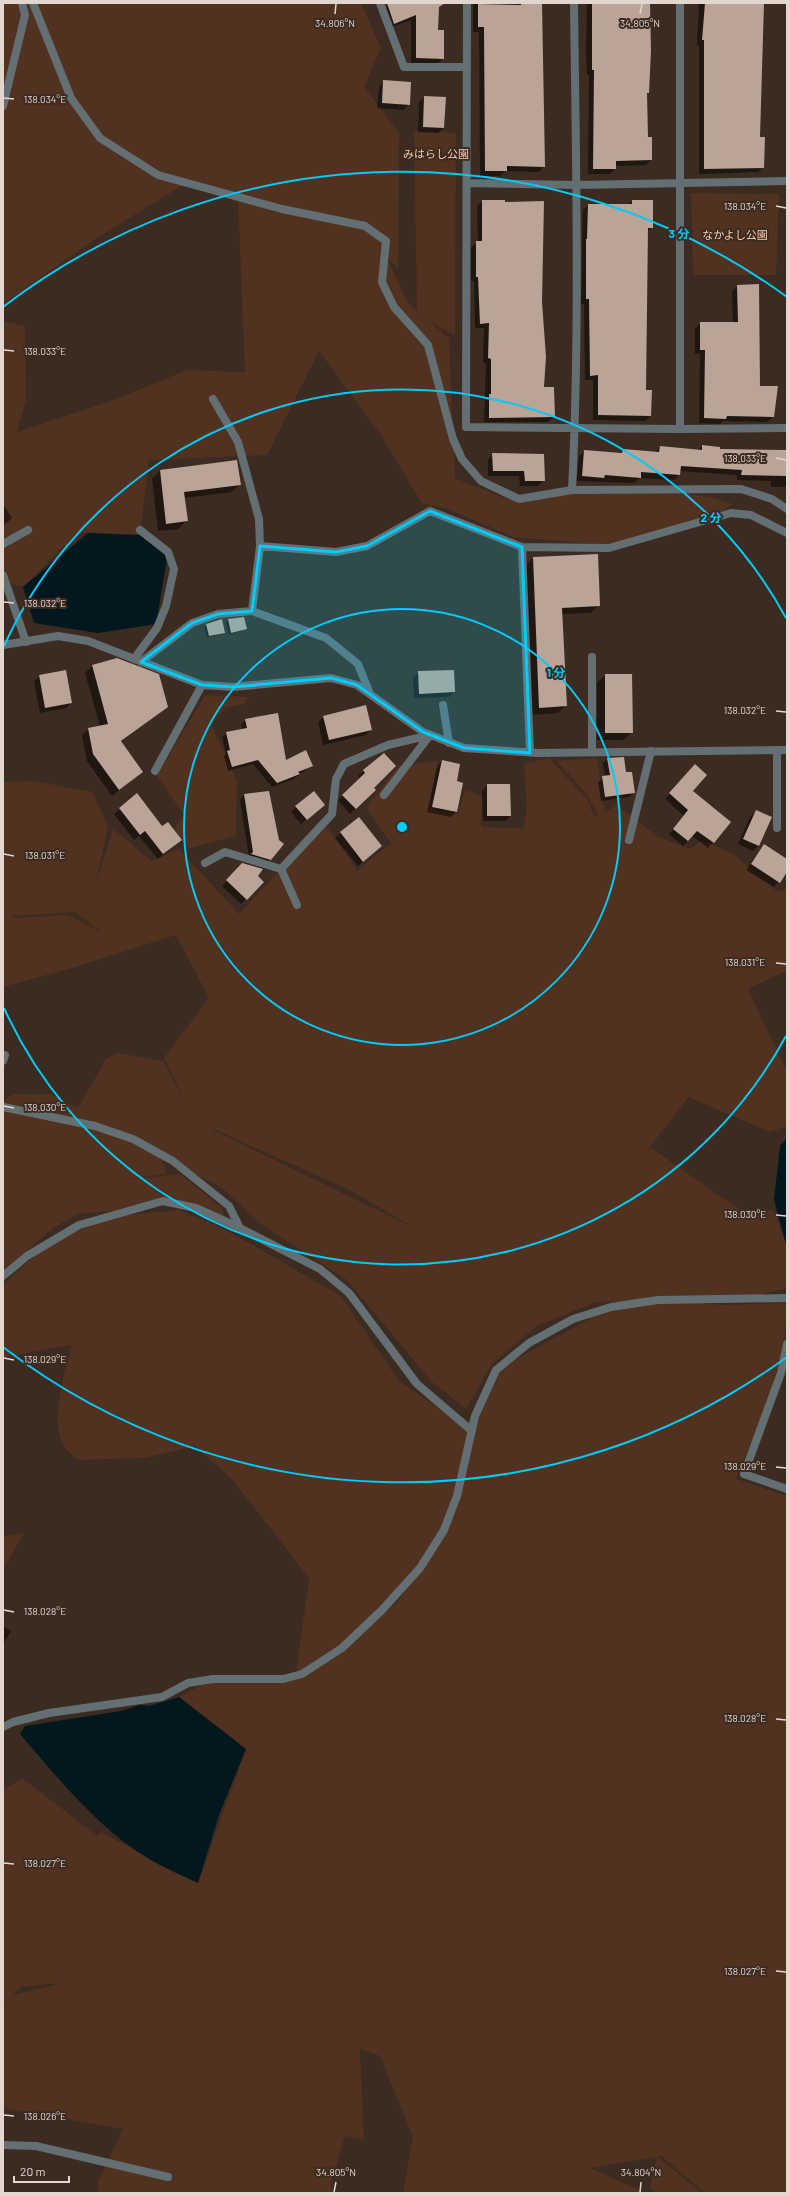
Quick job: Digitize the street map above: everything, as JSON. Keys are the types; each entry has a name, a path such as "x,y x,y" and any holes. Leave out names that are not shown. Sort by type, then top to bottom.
{"street":[{"path":"3,106 25,15 22,3"},
{"path":"33,3 71,98 100,138 158,175 282,209 365,226 386,242 382,282 394,307 428,345 453,439 462,459 482,481 519,499 572,490 741,489 772,499 787,509"},
{"path":"380,3 404,67 467,67"},
{"path":"467,3 468,183 466,427 575,429 787,428"},
{"path":"572,490 575,429 577,185 574,3"},
{"path":"680,3 680,429"},
{"path":"468,183 577,185 787,181"},
{"path":"213,398 238,442 259,519 260,546 252,611"},
{"path":"260,546 336,552 367,546 430,511 522,547 609,548 732,513 751,515 787,533"},
{"path":"3,544 28,530"},
{"path":"138,660 157,628 166,606 174,568 168,552 140,530"},
{"path":"522,547 530,753"},
{"path":"3,575 26,642"},
{"path":"138,660 192,623 218,614 252,611 326,638 358,664 370,694"},
{"path":"3,645 58,636 88,641 202,685 233,687 331,678 356,685 430,735 464,748 530,753 787,750"},
{"path":"592,657 592,752"},
{"path":"155,771 202,685"},
{"path":"443,705 449,742"},
{"path":"384,795 430,735"},
{"path":"281,869 332,814 336,779 344,764 388,745 430,735"},
{"path":"777,750 778,828"},
{"path":"629,840 651,751"},
{"path":"205,863 225,852 281,869 298,905"},
{"path":"3,1107 95,1126 133,1139 173,1160 229,1206 240,1228"},
{"path":"3,1276 27,1256 79,1225 163,1201 196,1208 240,1228 320,1269 349,1293 417,1384 472,1431"},
{"path":"3,1727 13,1722 49,1713 162,1697 188,1683 213,1679 283,1679 302,1674 336,1653 382,1610 415,1573 444,1530 457,1496 475,1416 496,1370 529,1343 573,1319 612,1307 658,1300 787,1298"},
{"path":"787,1344 781,1373 744,1474 787,1489"},
{"path":"3,2145 36,2146 168,2176"}],"highlighted area":[{"path":"430,511 522,547 530,753 464,748 423,732 357,685 331,678 233,687 202,685 141,662 192,623 218,614 252,611 260,546 336,552 367,546"}],"green space":[{"name":"みはらし公園","path":"3,3 361,3 381,48 364,87 399,133 398,269 385,254 407,301 417,310 414,130 456,133 455,335 430,322 449,339 455,478 507,499 635,486 714,498 733,504 709,520 604,545 513,537 448,509 422,503 380,434 319,351 267,455 149,460 140,535 78,532 23,587 3,581 3,321 25,326 26,401 17,432 108,402 187,370 245,372 238,197 188,182 97,238 3,304"},
{"name":"なかよし公園","path":"691,193 779,194 776,275 693,275"},
{"path":"205,695 249,697 243,704 225,708 211,724 237,781 236,836 187,849 174,829 184,815 157,776"},
{"path":"549,758 586,798 594,816 598,816 587,794 557,761 597,758 605,811 602,814 617,805 657,836 690,849 702,840 732,853 778,892 787,889 787,970 748,989 787,1072 787,1126 770,1132 688,1097 650,1147 744,1213 773,1210 787,1245 787,1288 742,1299 664,1300 724,1305 787,1303 786,1326 777,1371 762,1415 736,1479 787,1496 787,2193 705,2193 661,2156 658,2157 702,2193 657,2193 650,2188 657,2157 590,2168 646,2193 403,2193 413,2137 380,2056 360,2049 364,2140 345,2136 331,2185 332,2193 99,2193 97,2184 123,2129 3,2108 3,2006 9,2000 3,2005 3,1789 23,1779 98,1836 100,1832 198,1883 246,1749 179,1697 213,1679 296,1674 309,1578 232,1479 195,1446 145,1458 78,1460 68,1451 63,1445 59,1434 58,1409 72,1345 3,1357 3,1285 33,1257 87,1219 178,1210 214,1224 341,1296 399,1381 472,1431 496,1370 611,1307 613,1311 655,1301 596,1302 537,1326 491,1365 466,1409 432,1382 347,1280 262,1225 222,1188 161,1155 166,1174 116,1181 180,1174 221,1207 225,1216 181,1204 163,1201 126,1210 77,1214 52,1229 3,1271 3,1101 13,1094 50,1094 78,1108 106,1059 118,1053 163,1061 187,1105 164,1058 209,998 176,935 72,968 3,987 3,782 34,781 92,792 108,826 96,883 113,829 152,861 179,849 239,914 324,823 357,869 348,878 391,843 366,808 399,765 438,761 430,808 458,814 465,790 482,796 481,827 523,828 527,809 524,764","holes":["75,912 103,933 68,915 15,918 12,916","213,1130 348,1189 414,1228","431,1549 397,1603 358,1632","59,1983 13,1995 21,1987"]},
{"path":"24,1533 3,1570 3,1536"}],"water":[{"path":"88,533 140,535 168,552 156,624 98,633 34,623 23,587"},
{"path":"787,1138 787,1248 774,1200 780,1146"},
{"path":"179,1697 246,1749 219,1815 198,1883 152,1861 128,1845 111,1831 78,1800 20,1734 25,1726 121,1711 140,1705 149,1706"}],"building":[{"path":"387,3 445,3 439,7 438,30 444,30 444,59 416,58 416,15 394,24"},
{"path":"521,3 542,3 545,167 507,166 507,171 485,171 484,27 478,27 478,4 521,5"},
{"path":"592,3 650,3 651,51 649,93 647,93 648,137 652,137 652,160 616,161 616,169 593,169 594,70 592,70"},
{"path":"705,3 764,3 760,137 765,137 764,168 704,169 704,40 702,40"},
{"path":"383,80 411,82 410,105 382,103"},
{"path":"424,96 446,97 444,128 423,127"},
{"path":"482,200 505,200 505,202 544,201 542,302 546,357 544,387 554,387 555,417 489,418 491,359 488,358 489,323 480,324 478,277 476,277 476,241 482,241"},
{"path":"632,200 653,200 653,228 648,228 646,390 652,390 651,416 598,415 598,375 590,376 589,299 586,299 586,239 588,204 632,204"},
{"path":"759,284 760,386 778,386 774,417 727,416 726,419 704,418 705,350 700,350 700,322 738,322 737,285"},
{"path":"702,445 720,447 720,449 787,450 787,476 741,475 742,470 681,466 680,475 641,472 641,478 605,475 604,478 582,476 584,450 622,453 623,449 659,452 660,446 702,450"},
{"path":"492,453 544,454 545,481 525,481 524,471 493,471"},
{"path":"237,460 241,485 184,492 188,521 166,524 160,470"},
{"path":"598,554 600,606 562,608 567,706 539,708 533,557"},
{"path":"244,617 247,629 231,633 228,619"},
{"path":"222,619 225,633 209,636 206,624"},
{"path":"117,658 159,674 168,707 121,741 143,772 119,790 93,754 88,728 108,724 92,665"},
{"path":"66,670 72,703 45,708 39,675"},
{"path":"454,670 455,692 419,694 418,671"},
{"path":"605,674 632,674 633,733 605,733"},
{"path":"366,705 372,730 329,740 323,716"},
{"path":"278,713 286,760 306,750 313,766 298,772 300,774 277,783 258,760 232,767 227,751 230,750 226,732 247,728 245,719"},
{"path":"384,753 396,766 374,788 376,790 356,809 342,795 365,773 363,770"},
{"path":"624,757 626,772 632,772 635,793 605,797 602,776 610,775 607,758"},
{"path":"442,760 460,764 457,781 463,783 457,812 432,807"},
{"path":"695,764 707,775 693,791 731,822 714,843 697,831 688,841 673,829 688,810 669,793"},
{"path":"487,784 510,784 511,816 487,816"},
{"path":"269,791 279,840 284,844 271,860 251,854 253,852 244,794"},
{"path":"314,791 325,805 307,820 295,806"},
{"path":"137,793 162,826 168,822 182,840 163,854 145,831 140,835 119,808"},
{"path":"756,810 772,817 759,846 743,839"},
{"path":"359,817 382,846 363,862 340,832"},
{"path":"764,844 787,859 787,872 780,883 751,864"},
{"path":"242,863 263,869 258,876 264,882 247,900 226,880"}]}
